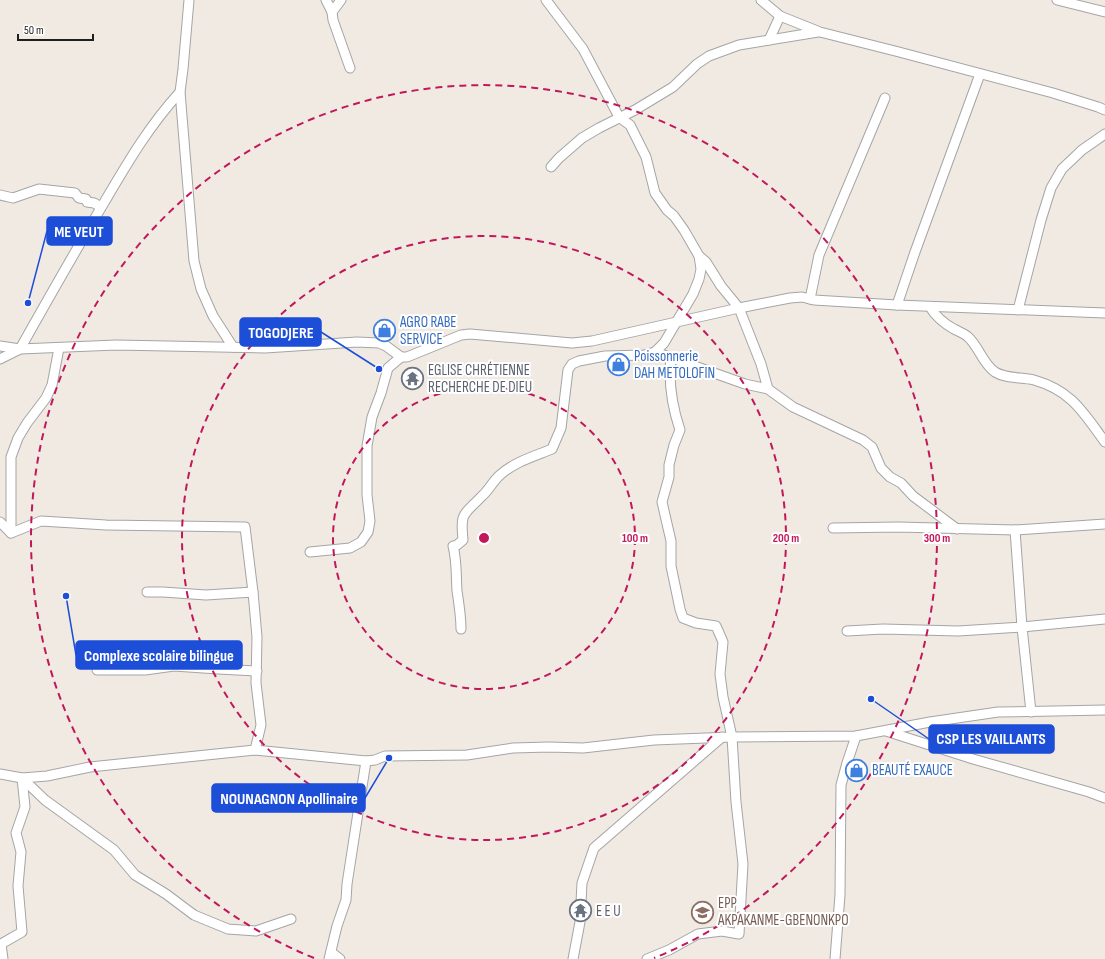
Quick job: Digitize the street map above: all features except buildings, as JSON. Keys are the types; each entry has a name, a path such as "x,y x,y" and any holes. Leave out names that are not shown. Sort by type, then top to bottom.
{"street":[{"path":"189,0 180,92 194,261 201,289 213,316 233,347"},
{"path":"326,0 332,12 333,20 350,68"},
{"path":"332,12 341,0"},
{"path":"546,0 583,49 619,117 630,125 646,157 655,193 667,210 681,225 699,256 706,262 721,286 739,308 761,364 768,389"},
{"path":"761,0 780,16 820,32 1053,93 1105,110"},
{"path":"1057,0 1105,12"},
{"path":"769,40 780,16"},
{"path":"551,167 582,138 619,117 635,110 674,87 697,64 709,56 739,45 820,32"},
{"path":"897,305 980,74"},
{"path":"0,359 20,349 101,207 141,141 180,92"},
{"path":"810,299 819,255 885,98"},
{"path":"630,125 635,110"},
{"path":"1018,310 1041,220 1051,188 1062,169 1082,150 1105,134"},
{"path":"0,195 13,198 39,189 76,193 79,198 86,199 87,202 94,203 101,207"},
{"path":"461,629 461,613 453,546 457,545 463,540 461,526 464,514 500,475 511,466 552,449 562,428 568,370 572,364 579,361 605,356 644,355 655,352 664,343 678,322 700,279 701,269 699,256"},
{"path":"0,346 20,349 116,345 265,348 357,342 379,343 386,346 401,357 407,357 414,356 461,335 470,334 572,343 592,341 739,308 802,297 810,299 897,305 1105,313"},
{"path":"930,306 935,315 943,322 967,336 974,344 989,368 997,373 1033,380 1056,388 1071,398 1105,442"},
{"path":"11,533 11,457 18,438 26,423 46,398 52,386 58,348"},
{"path":"655,352 745,384 768,389 793,407 863,440 872,446 881,468 890,477 901,483 913,496 957,529"},
{"path":"310,552 350,548 361,542 368,532 370,521 367,495 367,446 372,417 388,368 401,357"},
{"path":"646,959 698,934 722,931 739,934 743,864 736,802 732,736 723,697 720,674 723,642 716,626 696,623 684,618 680,609 671,566 671,541 662,502 669,477 669,465 680,430 675,414 669,380 671,358"},
{"path":"1095,429 1105,426"},
{"path":"11,533 42,521 106,525 245,527 257,637 256,683 261,725 256,750"},
{"path":"0,522 11,533"},
{"path":"833,528 898,527 1015,530 1105,524"},
{"path":"1015,530 1022,627 1031,712"},
{"path":"146,592 206,595 253,592"},
{"path":"847,631 958,631 1022,627 1105,619"},
{"path":"97,670 145,670 174,666 256,671"},
{"path":"0,774 22,778 47,776 90,767 256,750 366,761 375,760 385,756 467,755 512,748 549,746 583,748 654,740 732,736 856,736 930,722 998,712 1105,710"},
{"path":"886,731 973,759 1089,792 1105,798"},
{"path":"835,959 840,895 841,785 856,736"},
{"path":"573,959 580,922 582,883 594,848 722,737"},
{"path":"340,959 330,956 336,926 346,900 347,884 366,761"},
{"path":"22,778 45,800 114,850 135,875 166,894 194,915 228,929 256,931 291,920"},
{"path":"3,959 1,944 22,932 18,886 21,852 16,833 25,808 22,778"}],"place":[{"name":"ME VEUT","path":"28,303"},
{"name":"AGRO RABE SERVICE","path":"385,331"},
{"name":"Poissonnerie DAH METOLOFIN","path":"619,365"},
{"name":"TOGODJERE","path":"379,369"},
{"name":"EGLISE CHRÉTIENNE RECHERCHE DE DIEU","path":"413,379"},
{"name":"Complexe scolaire bilingue","path":"66,596"},
{"name":"CSP LES VAILLANTS","path":"871,699"},
{"name":"NOUNAGNON Apollinaire","path":"389,758"},
{"name":"BEAUTÉ EXAUCE","path":"856,770"},
{"name":"E E U","path":"580,911"},
{"name":"EPP AKPAKANME-GBENONKPO","path":"702,912"}]}
